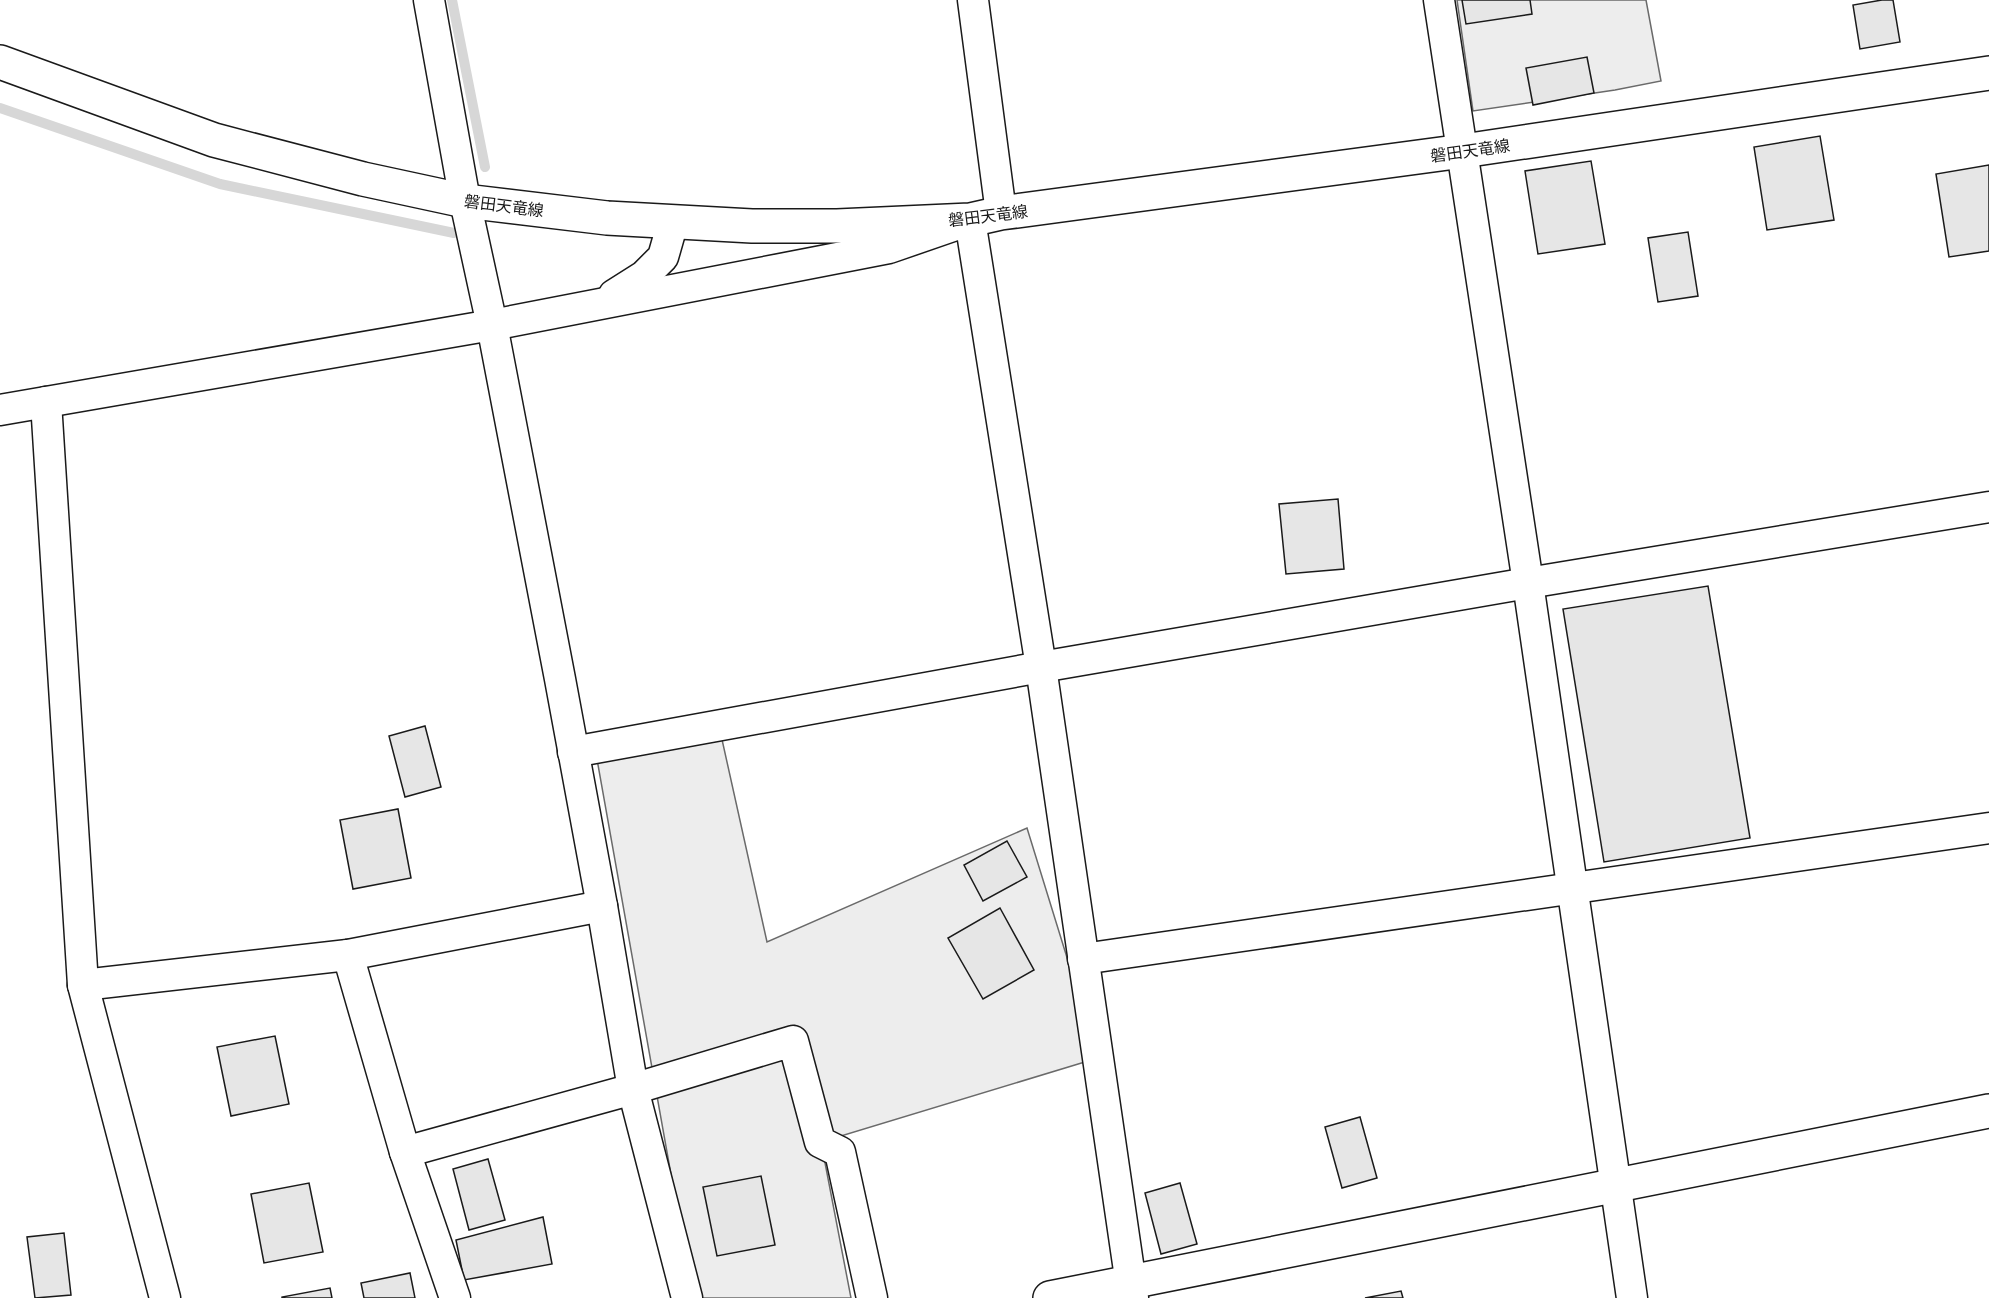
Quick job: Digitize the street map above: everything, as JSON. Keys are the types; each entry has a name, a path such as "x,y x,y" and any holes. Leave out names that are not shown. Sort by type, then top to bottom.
{"main road":[{"name":"磐田天竜線","path":"0,62 214,140 363,179 465,201 607,218 752,225 837,226 986,217 1463,151 1989,73"},
{"path":"1050,1298 1132,1290 1615,1185 1989,1111"}],"street":[{"path":"429,0 465,201 492,325 602,906 633,1089 687,1298"},
{"path":"973,0 986,217 1041,667 1132,1290"},
{"path":"1439,0 1528,583 1632,1298"},
{"path":"0,410 492,325 889,248 986,217"},
{"path":"602,304 644,276 663,257 673,222"},
{"path":"46,402 83,985 165,1298"},
{"path":"573,752 1041,667 1989,507"},
{"path":"1083,959 1989,828"},
{"path":"83,985 348,955 602,906"},
{"path":"348,955 405,1152 455,1298"},
{"path":"405,1152 633,1089 793,1041 820,1142 840,1152 872,1298"}],"shaded area":[{"path":"1457,0 1646,0 1661,81 1473,111"},
{"path":"719,726 767,942 1027,828 1098,1058 821,1142 851,1298 693,1298 595,748"}],"building":[{"path":"1462,0 1530,0 1532,14 1466,24"},
{"path":"1893,0 1900,42 1860,49 1853,5"},
{"path":"1587,57 1594,93 1533,105 1526,68"},
{"path":"1820,136 1834,220 1767,230 1754,147"},
{"path":"1591,161 1605,244 1538,254 1525,171"},
{"path":"1989,165 1989,251 1949,257 1936,174"},
{"path":"1688,232 1698,296 1658,302 1648,238"},
{"path":"1338,499 1344,569 1286,574 1279,504"},
{"path":"1708,586 1750,838 1604,862 1563,609"},
{"path":"425,726 441,787 405,797 389,736"},
{"path":"398,809 411,878 353,889 340,820"},
{"path":"1007,841 1027,877 983,901 964,865"},
{"path":"1000,908 1034,970 983,999 948,938"},
{"path":"275,1036 289,1104 231,1116 217,1047"},
{"path":"1360,1117 1377,1178 1342,1188 1325,1127"},
{"path":"488,1159 505,1220 469,1230 453,1169"},
{"path":"761,1176 775,1245 717,1256 703,1187"},
{"path":"309,1183 323,1252 264,1263 251,1194"},
{"path":"1180,1183 1197,1244 1161,1254 1145,1193"},
{"path":"543,1217 552,1264 464,1280 456,1240"},
{"path":"64,1233 71,1295 35,1298 27,1237"},
{"path":"410,1273 415,1298 364,1298 361,1283"},
{"path":"330,1288 332,1298 282,1298 282,1297"},
{"path":"1401,1291 1403,1298 1365,1298"}],"waterway":[{"path":"452,0 485,167"},
{"path":"0,108 220,184 454,233"}]}
